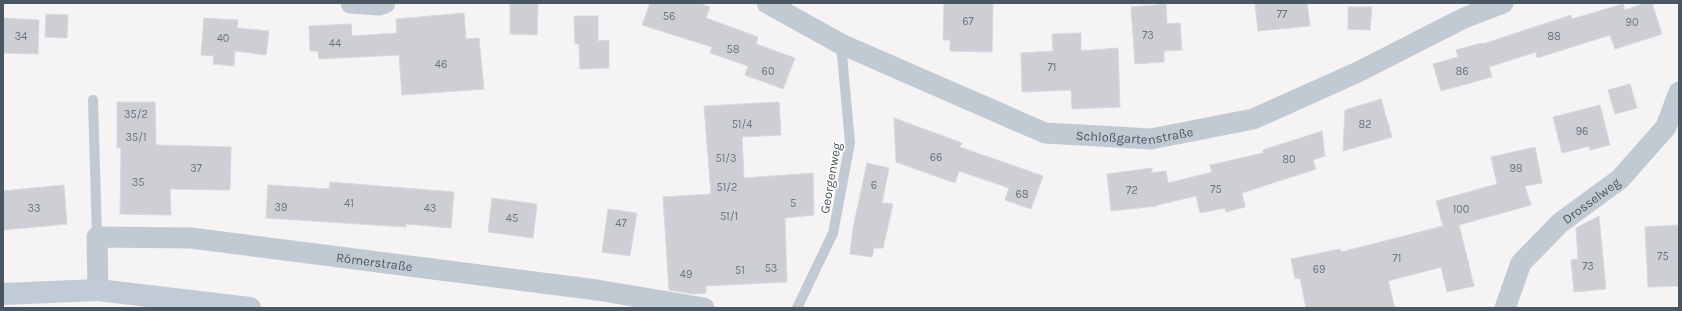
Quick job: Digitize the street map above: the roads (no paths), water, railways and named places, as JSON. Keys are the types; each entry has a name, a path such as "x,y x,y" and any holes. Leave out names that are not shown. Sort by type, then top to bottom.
{"main road":[{"path":"3,294 98,290 250,308"}],"street":[{"path":"352,3 380,5 385,3"},
{"name":"Schloßgartenstraße","path":"768,3 841,44 1045,133 1151,139 1253,119 1358,72 1464,18 1503,3"},
{"name":"Drosselweg","path":"1505,308 1521,263 1560,223 1620,179 1666,127 1679,92"},
{"path":"97,236 98,290"},
{"name":"Römerstraße","path":"97,236 191,238 597,290 704,308"}],"lane":[{"name":"Georgenweg","path":"797,308 833,233 850,143 841,44"},
{"path":"93,100 97,236"}]}
